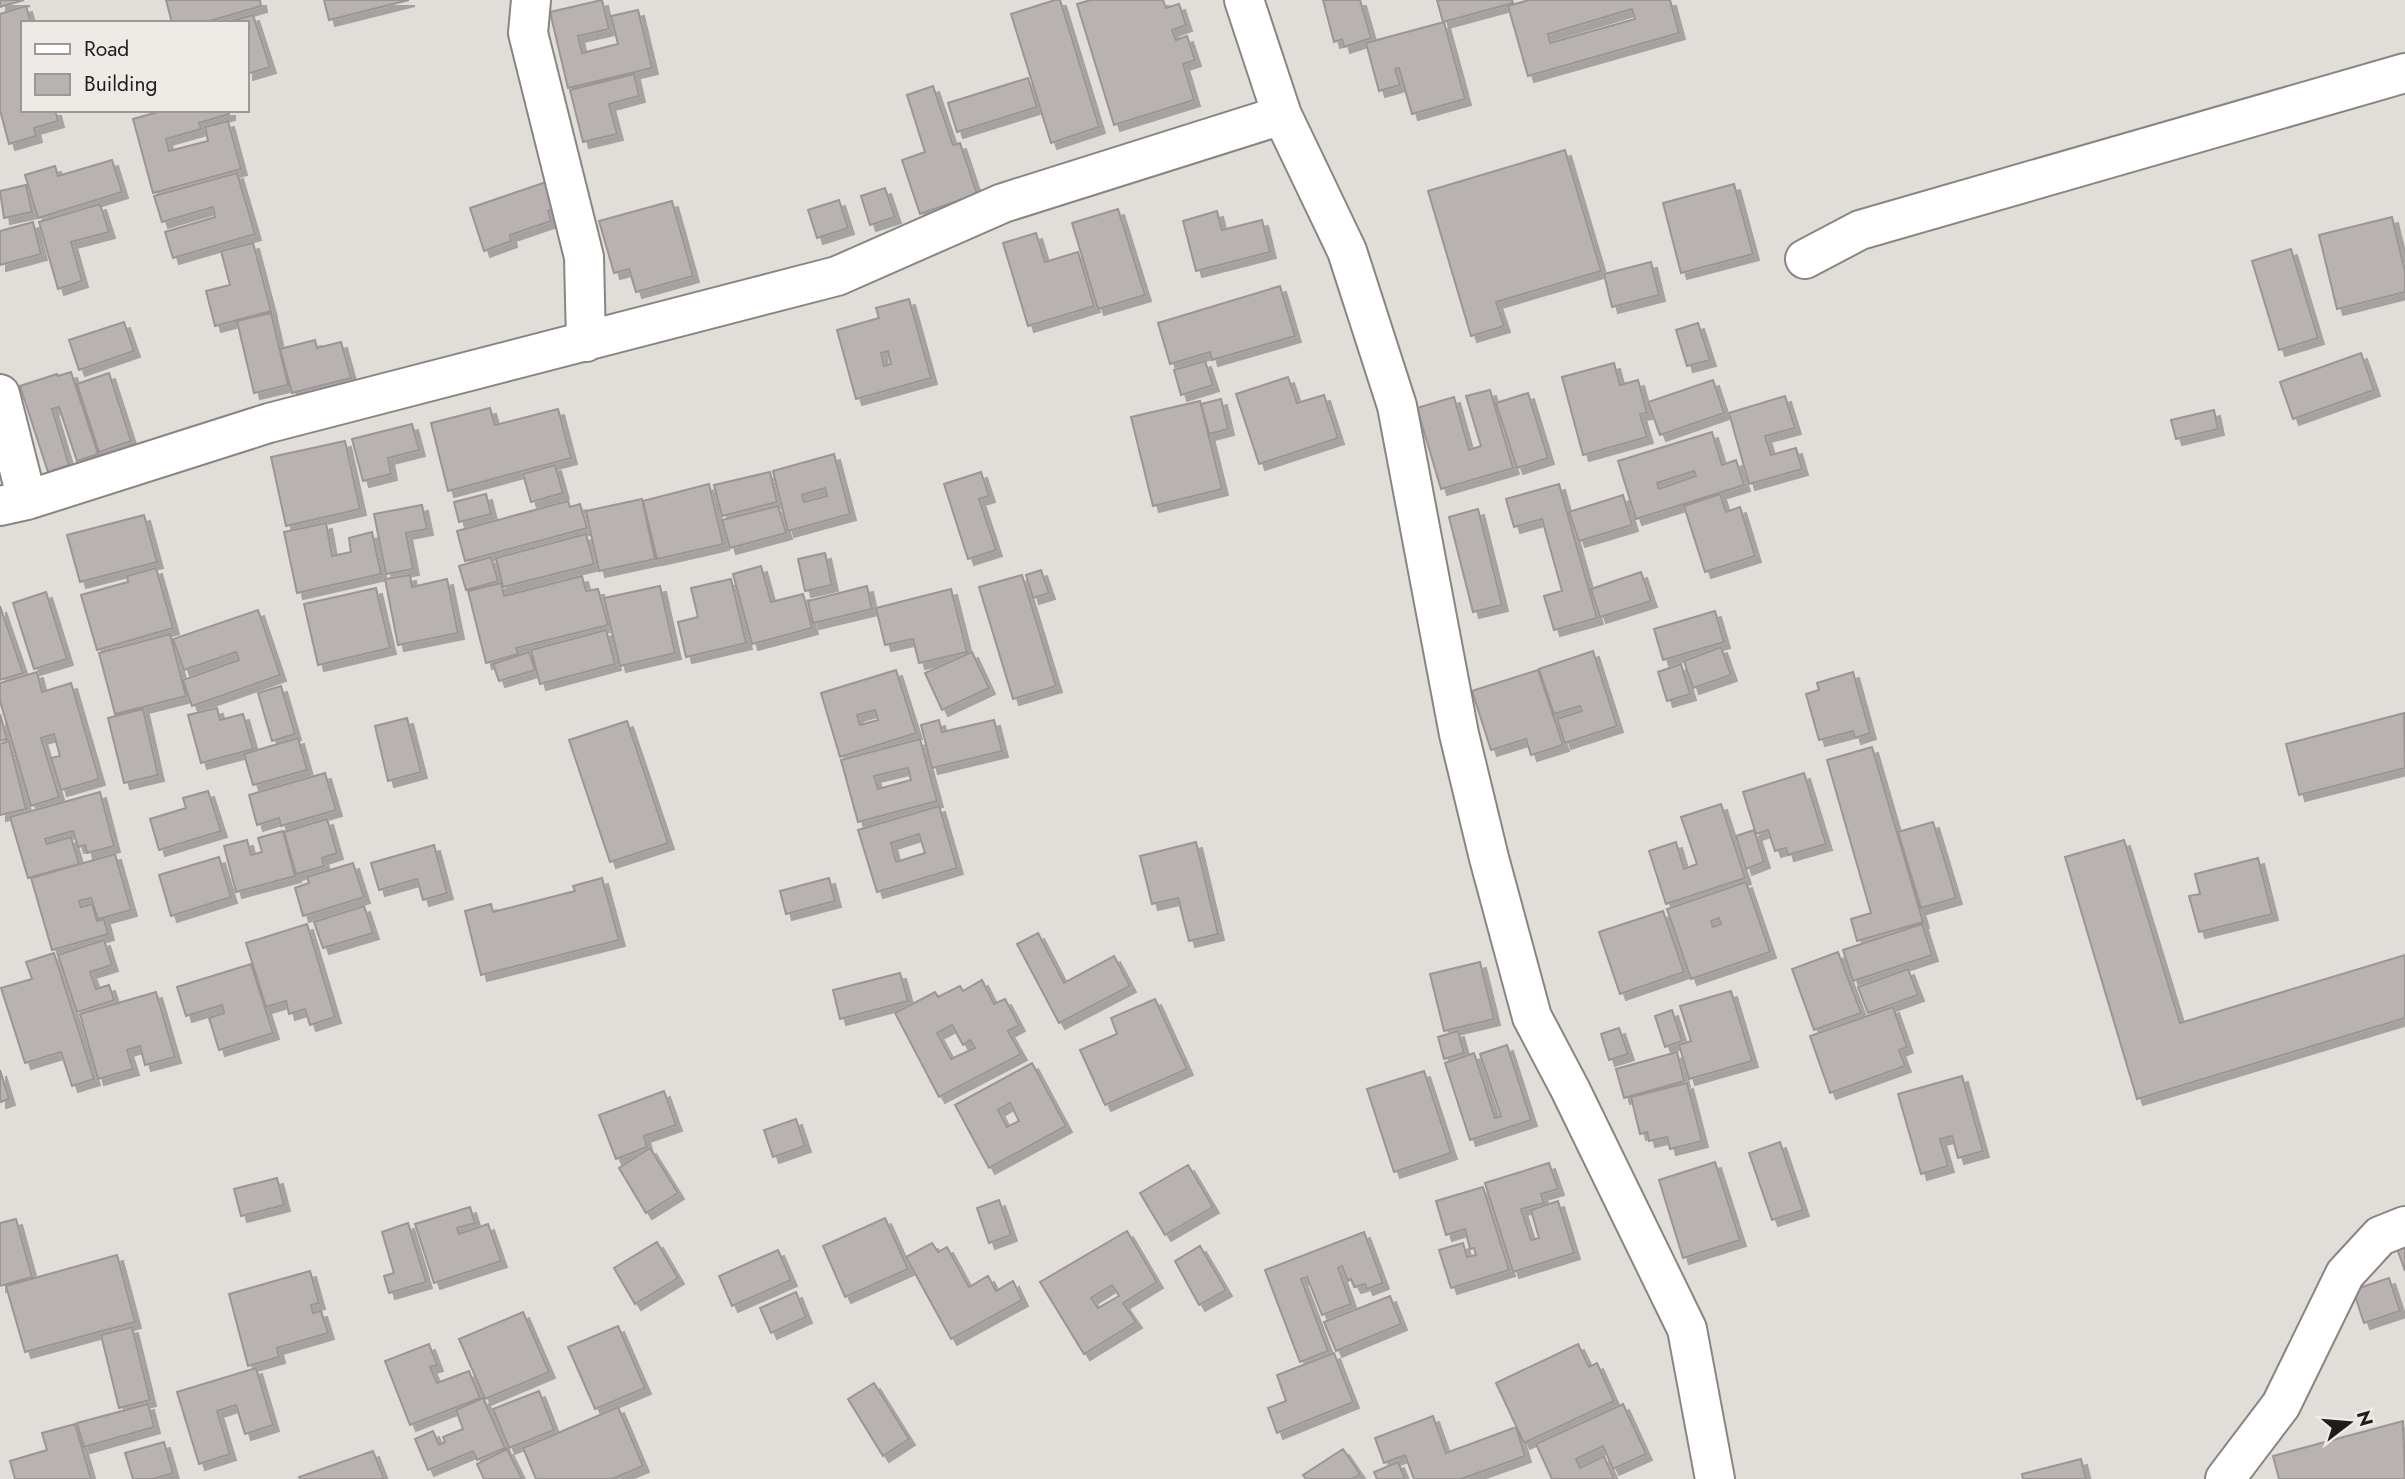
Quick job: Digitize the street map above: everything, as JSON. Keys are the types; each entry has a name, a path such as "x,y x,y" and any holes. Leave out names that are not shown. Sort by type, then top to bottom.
{"street":[{"path":"531,0 528,33 584,257 586,342"},
{"path":"1244,0 1282,116 1347,251 1397,405 1459,734 1532,1017 1687,1329 1716,1479"},
{"path":"1805,259 1860,230 2405,73"},
{"path":"0,394 13,503 269,423 837,276 1003,203 1282,116"},
{"path":"2225,1479 2281,1405 2345,1274 2380,1236 2405,1226"}],"building":[{"path":"0,0 24,0 0,7"},
{"path":"166,0 260,0 261,6 210,21 171,21"},
{"path":"324,0 409,0 329,20"},
{"path":"602,0 609,29 578,36 582,53 618,44 611,16 638,10 652,68 568,88 550,12"},
{"path":"1060,0 1099,127 1051,143 1011,14"},
{"path":"1091,0 1163,0 1166,8 1179,4 1186,25 1172,30 1176,40 1187,36 1195,60 1183,64 1194,100 1114,125 1077,4"},
{"path":"1323,0 1360,0 1371,38 1344,47 1342,39 1334,42"},
{"path":"1437,0 1512,0 1513,3 1443,22"},
{"path":"1529,0 1670,0 1679,33 1528,76 1508,6","holes":["1632,9 1635,19 1550,43 1548,34"]},
{"path":"26,6 30,21 21,21 21,112 56,112 58,121 34,128 36,136 9,144 0,110 0,14"},
{"path":"253,15 270,67 248,74 248,21 232,21"},
{"path":"1444,22 1465,99 1412,114 1399,68 1395,69 1400,85 1379,91 1366,43"},
{"path":"634,74 639,96 609,104 617,134 583,142 570,90"},
{"path":"1028,78 1037,107 957,132 948,103"},
{"path":"933,86 953,145 960,143 977,194 920,214 902,160 925,152 907,95"},
{"path":"158,112 229,112 199,123 201,129 166,139 169,151 208,141 205,127 228,121 241,169 153,193 133,119"},
{"path":"1565,150 1601,271 1496,302 1504,326 1471,336 1428,191"},
{"path":"112,160 122,192 38,218 25,175 55,166 58,176"},
{"path":"237,173 255,234 173,258 165,232 215,217 213,207 162,222 154,196"},
{"path":"549,181 558,208 548,211 551,221 510,235 511,241 484,251 470,208"},
{"path":"1734,184 1753,254 1681,273 1663,203"},
{"path":"26,185 32,212 4,218 0,191"},
{"path":"885,188 895,217 870,225 861,196"},
{"path":"839,200 848,228 817,238 808,210"},
{"path":"672,201 693,276 636,292 629,269 614,273 599,221"},
{"path":"100,204 109,232 71,242 82,281 58,289 39,222"},
{"path":"1118,209 1145,295 1098,309 1072,223"},
{"path":"1217,211 1222,230 1262,220 1270,252 1196,271 1183,221"},
{"path":"2392,217 2405,271 2405,292 2337,309 2319,235"},
{"path":"33,222 41,254 0,265 0,231"},
{"path":"1036,233 1045,262 1078,252 1094,306 1028,326 1003,243"},
{"path":"253,243 271,311 215,326 206,291 230,285 221,251"},
{"path":"2291,249 2318,338 2279,350 2252,261"},
{"path":"1651,262 1659,295 1612,307 1604,274"},
{"path":"1280,286 1295,336 1212,360 1210,352 1170,364 1158,323"},
{"path":"909,299 931,378 856,399 837,330 879,318 876,308","holes":["888,351 891,364 884,366 881,353"]},
{"path":"271,313 288,385 254,393 237,321"},
{"path":"124,322 134,351 79,370 69,340"},
{"path":"1698,323 1710,360 1687,366 1676,330"},
{"path":"315,340 317,348 341,342 351,378 292,393 280,349"},
{"path":"2361,353 2374,390 2293,419 2280,382"},
{"path":"1205,361 1213,385 1181,395 1174,370"},
{"path":"1614,363 1620,385 1638,380 1647,413 1640,414 1647,437 1583,455 1562,377"},
{"path":"71,372 98,454 77,461 59,407 52,409 69,465 48,472 20,386"},
{"path":"109,373 131,441 99,452 77,384"},
{"path":"1288,377 1297,403 1324,395 1338,438 1259,464 1236,394"},
{"path":"1713,380 1724,413 1660,435 1648,402"},
{"path":"1490,390 1513,468 1441,489 1417,408 1454,397 1469,450 1481,446 1466,396"},
{"path":"1528,393 1548,458 1517,468 1496,403"},
{"path":"1785,396 1795,428 1765,436 1771,455 1796,448 1802,469 1749,484 1729,413"},
{"path":"1221,399 1228,429 1209,434 1201,404"},
{"path":"1200,401 1222,489 1153,506 1131,417"},
{"path":"490,408 495,425 558,409 571,458 448,491 431,423"},
{"path":"2214,410 2218,429 2176,439 2171,420"},
{"path":"412,424 419,450 388,458 391,474 363,481 352,439"},
{"path":"1712,432 1722,465 1736,460 1744,485 1636,519 1618,461","holes":["1694,471 1696,476 1659,489 1657,483"]},
{"path":"345,441 360,509 286,526 271,457"},
{"path":"834,454 850,514 788,531 773,471","holes":["825,488 827,496 804,502 802,495"]},
{"path":"555,465 563,493 531,502 523,474"},
{"path":"770,472 777,502 722,516 714,485"},
{"path":"981,472 989,496 979,499 996,550 968,559 944,484"},
{"path":"709,484 723,544 657,559 643,501"},
{"path":"1559,484 1597,618 1554,630 1544,596 1562,591 1542,519 1514,527 1506,499"},
{"path":"486,494 491,514 459,522 454,502"},
{"path":"1720,494 1726,512 1740,507 1755,556 1705,572 1684,506"},
{"path":"1623,495 1632,525 1579,541 1569,512"},
{"path":"642,499 655,559 599,571 586,511"},
{"path":"568,501 570,507 580,504 587,528 465,561 457,531"},
{"path":"422,505 427,529 406,533 413,569 386,574 374,514"},
{"path":"778,506 786,533 730,548 722,520"},
{"path":"1478,509 1502,605 1473,612 1449,517"},
{"path":"144,515 157,562 80,582 67,535"},
{"path":"326,523 332,556 351,552 349,538 372,532 381,574 297,593 284,532"},
{"path":"586,534 594,564 503,587 496,558"},
{"path":"825,553 832,585 805,591 798,559"},
{"path":"491,557 498,581 466,590 459,566"},
{"path":"761,566 771,602 803,594 812,628 752,644 733,574"},
{"path":"156,568 173,628 97,650 81,595 128,582 127,576"},
{"path":"1041,570 1049,593 1033,598 1026,575"},
{"path":"1641,572 1651,601 1600,617 1591,589"},
{"path":"410,575 412,587 447,579 458,633 398,645 385,579"},
{"path":"1022,575 1056,686 1013,699 979,587"},
{"path":"582,576 586,591 598,589 608,625 516,648 518,654 486,663 468,591 501,583 504,596"},
{"path":"731,579 746,643 686,657 678,622 698,617 691,588"},
{"path":"660,586 675,653 620,666 604,598"},
{"path":"867,586 872,609 813,623 808,601"},
{"path":"376,588 390,648 318,665 304,604"},
{"path":"951,589 967,652 919,663 913,639 885,645 876,608"},
{"path":"46,592 67,659 34,669 13,603"},
{"path":"0,606 23,673 0,680"},
{"path":"258,610 280,675 192,706 183,680 239,660 236,652 184,670 173,639"},
{"path":"1715,611 1724,642 1663,660 1654,629"},
{"path":"606,630 615,664 540,684 531,650"},
{"path":"170,634 186,696 115,714 99,653"},
{"path":"1721,647 1731,675 1693,688 1684,661"},
{"path":"1593,651 1617,726 1565,743 1557,719 1582,711 1580,706 1554,714 1539,669"},
{"path":"529,652 535,670 499,681 493,664"},
{"path":"972,652 989,688 942,710 925,673"},
{"path":"1681,664 1690,694 1667,701 1658,672"},
{"path":"896,670 916,733 840,757 821,693","holes":["875,710 878,720 860,725 857,715"]},
{"path":"1538,670 1563,745 1531,755 1526,739 1491,750 1472,691"},
{"path":"37,672 42,692 71,683 99,779 61,790 51,758 60,756 54,734 41,738 59,797 31,806 0,701 0,683"},
{"path":"1853,672 1870,733 1855,738 1853,731 1819,740 1806,694 1819,690 1817,683"},
{"path":"281,686 295,734 272,741 258,693"},
{"path":"217,708 220,720 243,714 253,749 201,763 188,715"},
{"path":"143,709 158,775 124,783 108,718"},
{"path":"2404,713 2405,768 2299,795 2286,744"},
{"path":"0,714 7,739 0,741"},
{"path":"407,718 421,772 388,781 375,726"},
{"path":"939,720 942,732 994,720 1002,751 932,768 921,725"},
{"path":"627,721 668,843 610,862 569,740"},
{"path":"298,738 307,770 253,785 244,754"},
{"path":"920,739 937,801 858,822 841,760","holes":["908,768 911,780 878,789 874,776"]},
{"path":"9,741 26,809 0,815 0,744"},
{"path":"1872,747 1923,922 1857,941 1851,919 1871,913 1827,760"},
{"path":"325,773 336,810 281,826 279,818 257,825 249,795"},
{"path":"1804,773 1826,844 1788,855 1786,848 1775,851 1768,830 1756,834 1743,792"},
{"path":"208,791 221,831 159,850 150,819 186,808 183,798"},
{"path":"100,792 114,846 87,853 85,845 78,847 73,831 45,839 47,844 71,837 79,864 28,878 10,817"},
{"path":"1721,804 1745,878 1666,904 1649,851 1676,842 1684,869 1697,864 1681,817"},
{"path":"939,806 957,868 877,892 858,830","holes":["919,834 925,853 896,862 891,843"]},
{"path":"327,819 337,853 322,858 324,866 296,874 284,832"},
{"path":"1933,822 1956,898 1921,908 1898,832"},
{"path":"1754,830 1764,862 1746,869 1736,836"},
{"path":"283,831 295,876 236,892 224,846 247,840 251,855 262,852 258,838"},
{"path":"2124,840 2180,1023 2405,955 2405,1018 2137,1099 2065,857"},
{"path":"1196,842 1218,934 1189,941 1178,898 1152,904 1140,856"},
{"path":"434,845 447,893 423,900 417,879 379,890 371,863"},
{"path":"115,854 131,910 98,919 91,898 79,901 81,907 92,904 97,921 104,919 108,934 52,950 31,878"},
{"path":"219,857 231,897 171,916 159,875"},
{"path":"2258,858 2272,914 2199,932 2189,896 2200,894 2195,874"},
{"path":"353,863 364,897 303,916 295,888 309,883 307,877"},
{"path":"602,878 619,940 481,975 465,911 491,904 493,912 575,891 573,886"},
{"path":"829,878 835,901 786,914 780,891"},
{"path":"1746,882 1770,952 1691,979 1667,909","holes":["1719,918 1721,924 1713,927 1711,921"]},
{"path":"364,906 373,933 323,948 314,922"},
{"path":"1663,911 1684,972 1620,994 1599,932"},
{"path":"307,924 335,1017 310,1025 305,1009 289,1014 286,1001 266,1007 246,943"},
{"path":"1922,924 1932,955 1853,981 1843,950"},
{"path":"1038,933 1064,983 1114,956 1130,986 1059,1023 1017,944"},
{"path":"104,940 112,965 90,972 96,989 109,985 114,1000 77,1012 58,955"},
{"path":"1838,952 1861,1013 1814,1030 1792,969"},
{"path":"54,953 94,1079 72,1086 61,1052 25,1063 1,988 32,979 26,962"},
{"path":"1480,962 1494,1019 1444,1031 1430,974"},
{"path":"251,964 273,1033 219,1050 209,1018 224,1013 222,1005 186,1016 177,987"},
{"path":"1908,969 1918,995 1868,1013 1858,987"},
{"path":"900,973 908,1001 840,1019 833,990"},
{"path":"982,980 994,1004 1005,999 1019,1025 1008,1031 1021,1054 939,1097 895,1013 935,992 938,997 960,986 963,991","holes":["952,1025 963,1045 970,1040 975,1048 951,1059 937,1033"]},
{"path":"1731,991 1752,1061 1689,1079 1679,1045 1691,1041 1680,1006"},
{"path":"156,992 175,1057 145,1065 140,1046 127,1050 133,1069 98,1079 80,1014"},
{"path":"1155,999 1187,1069 1105,1105 1080,1050 1117,1034 1111,1018"},
{"path":"1893,1007 1907,1047 1899,1050 1905,1066 1830,1093 1810,1036"},
{"path":"1672,1010 1682,1041 1665,1047 1655,1016"},
{"path":"1619,1028 1628,1054 1609,1060 1601,1034"},
{"path":"1458,1031 1464,1053 1444,1059 1438,1037"},
{"path":"1507,1045 1531,1120 1470,1140 1445,1063 1474,1053 1495,1118 1501,1116 1480,1054"},
{"path":"1677,1052 1684,1081 1624,1098 1616,1069"},
{"path":"1032,1063 1066,1126 989,1168 955,1105","holes":["1010,1103 1019,1121 1007,1127 998,1110"]},
{"path":"0,1070 9,1099 0,1102"},
{"path":"1424,1071 1451,1153 1394,1172 1367,1089"},
{"path":"1962,1076 1983,1151 1958,1158 1952,1136 1940,1139 1948,1166 1921,1174 1898,1094"},
{"path":"1687,1083 1702,1141 1670,1149 1667,1137 1649,1141 1647,1132 1640,1134 1631,1097"},
{"path":"664,1091 676,1125 644,1136 647,1147 616,1159 599,1115"},
{"path":"796,1119 805,1146 773,1157 764,1130"},
{"path":"1780,1142 1803,1210 1772,1220 1749,1153"},
{"path":"650,1148 678,1193 646,1213 619,1168"},
{"path":"1715,1162 1740,1240 1683,1258 1659,1180"},
{"path":"1549,1163 1558,1189 1541,1194 1544,1203 1521,1209 1531,1240 1539,1238 1531,1210 1558,1201 1574,1253 1513,1272 1485,1183"},
{"path":"1188,1165 1213,1207 1165,1235 1140,1193"},
{"path":"277,1178 284,1205 241,1216 234,1189"},
{"path":"1483,1187 1509,1270 1451,1288 1439,1250 1463,1243 1467,1257 1476,1255 1474,1248 1470,1249 1465,1229 1446,1235 1436,1201"},
{"path":"999,1200 1011,1235 989,1243 977,1208"},
{"path":"470,1207 475,1223 457,1228 459,1234 488,1224 501,1261 434,1283 415,1224"},
{"path":"885,1218 908,1269 845,1297 823,1246"},
{"path":"16,1219 32,1277 0,1286 0,1223"},
{"path":"408,1223 426,1282 389,1293 384,1276 394,1273 382,1232"},
{"path":"1127,1231 1157,1282 1123,1303 1136,1322 1084,1354 1040,1282","holes":["1112,1285 1119,1296 1098,1308 1091,1298"]},
{"path":"1364,1232 1383,1283 1367,1289 1365,1284 1355,1287 1351,1279 1348,1281 1342,1266 1338,1268 1351,1304 1322,1315 1307,1277 1301,1279 1328,1351 1300,1362 1265,1270"},
{"path":"2405,1236 2405,1271 2394,1240"},
{"path":"657,1242 678,1278 635,1304 614,1268"},
{"path":"932,1243 938,1252 947,1247 969,1287 988,1276 996,1291 1013,1281 1022,1300 951,1339 906,1257"},
{"path":"1200,1246 1226,1290 1199,1305 1175,1261"},
{"path":"778,1250 791,1280 732,1306 719,1276"},
{"path":"117,1255 135,1322 25,1352 6,1286"},
{"path":"310,1271 319,1303 311,1305 313,1313 321,1311 328,1333 277,1348 279,1357 248,1366 229,1294"},
{"path":"2389,1278 2400,1311 2364,1323 2353,1290"},
{"path":"796,1292 806,1317 771,1333 760,1308"},
{"path":"1390,1296 1401,1324 1336,1351 1324,1322"},
{"path":"523,1312 549,1372 485,1399 459,1339"},
{"path":"618,1326 645,1388 595,1409 568,1347"},
{"path":"132,1327 150,1400 119,1408 101,1335"},
{"path":"429,1344 437,1365 430,1367 437,1383 469,1371 480,1398 410,1425 385,1361"},
{"path":"1578,1344 1589,1367 1597,1363 1614,1401 1524,1443 1496,1383"},
{"path":"1334,1353 1353,1402 1277,1433 1268,1408 1286,1401 1277,1375"},
{"path":"256,1368 273,1425 245,1434 236,1405 217,1411 230,1454 199,1464 177,1392"},
{"path":"874,1383 909,1439 883,1456 848,1399"},
{"path":"539,1391 554,1430 509,1448 493,1409"},
{"path":"483,1398 505,1448 477,1460 473,1451 428,1470 415,1439 433,1431 439,1445 445,1442 443,1437 463,1429 456,1410"},
{"path":"148,1404 154,1427 84,1447 77,1423"},
{"path":"1623,1404 1646,1454 1613,1469 1603,1446 1576,1459 1580,1468 1604,1456 1614,1479 1552,1479 1536,1444"},
{"path":"618,1407 643,1466 612,1479 536,1479 523,1448"},
{"path":"1433,1416 1446,1453 1516,1427 1525,1456 1461,1479 1414,1479 1405,1455 1384,1463 1375,1438"},
{"path":"2403,1421 2405,1479 2279,1479 2273,1456"},
{"path":"75,1424 91,1479 15,1479 10,1461 47,1450 42,1433"},
{"path":"164,1442 173,1473 153,1479 133,1479 125,1453"},
{"path":"507,1449 522,1479 484,1479 477,1464"},
{"path":"1343,1449 1360,1474 1352,1479 1306,1479 1303,1475"},
{"path":"373,1451 384,1479 299,1477"},
{"path":"2081,1459 2086,1479 2023,1479 2022,1474"},
{"path":"1398,1462 1405,1479 1377,1479 1374,1472"}]}
